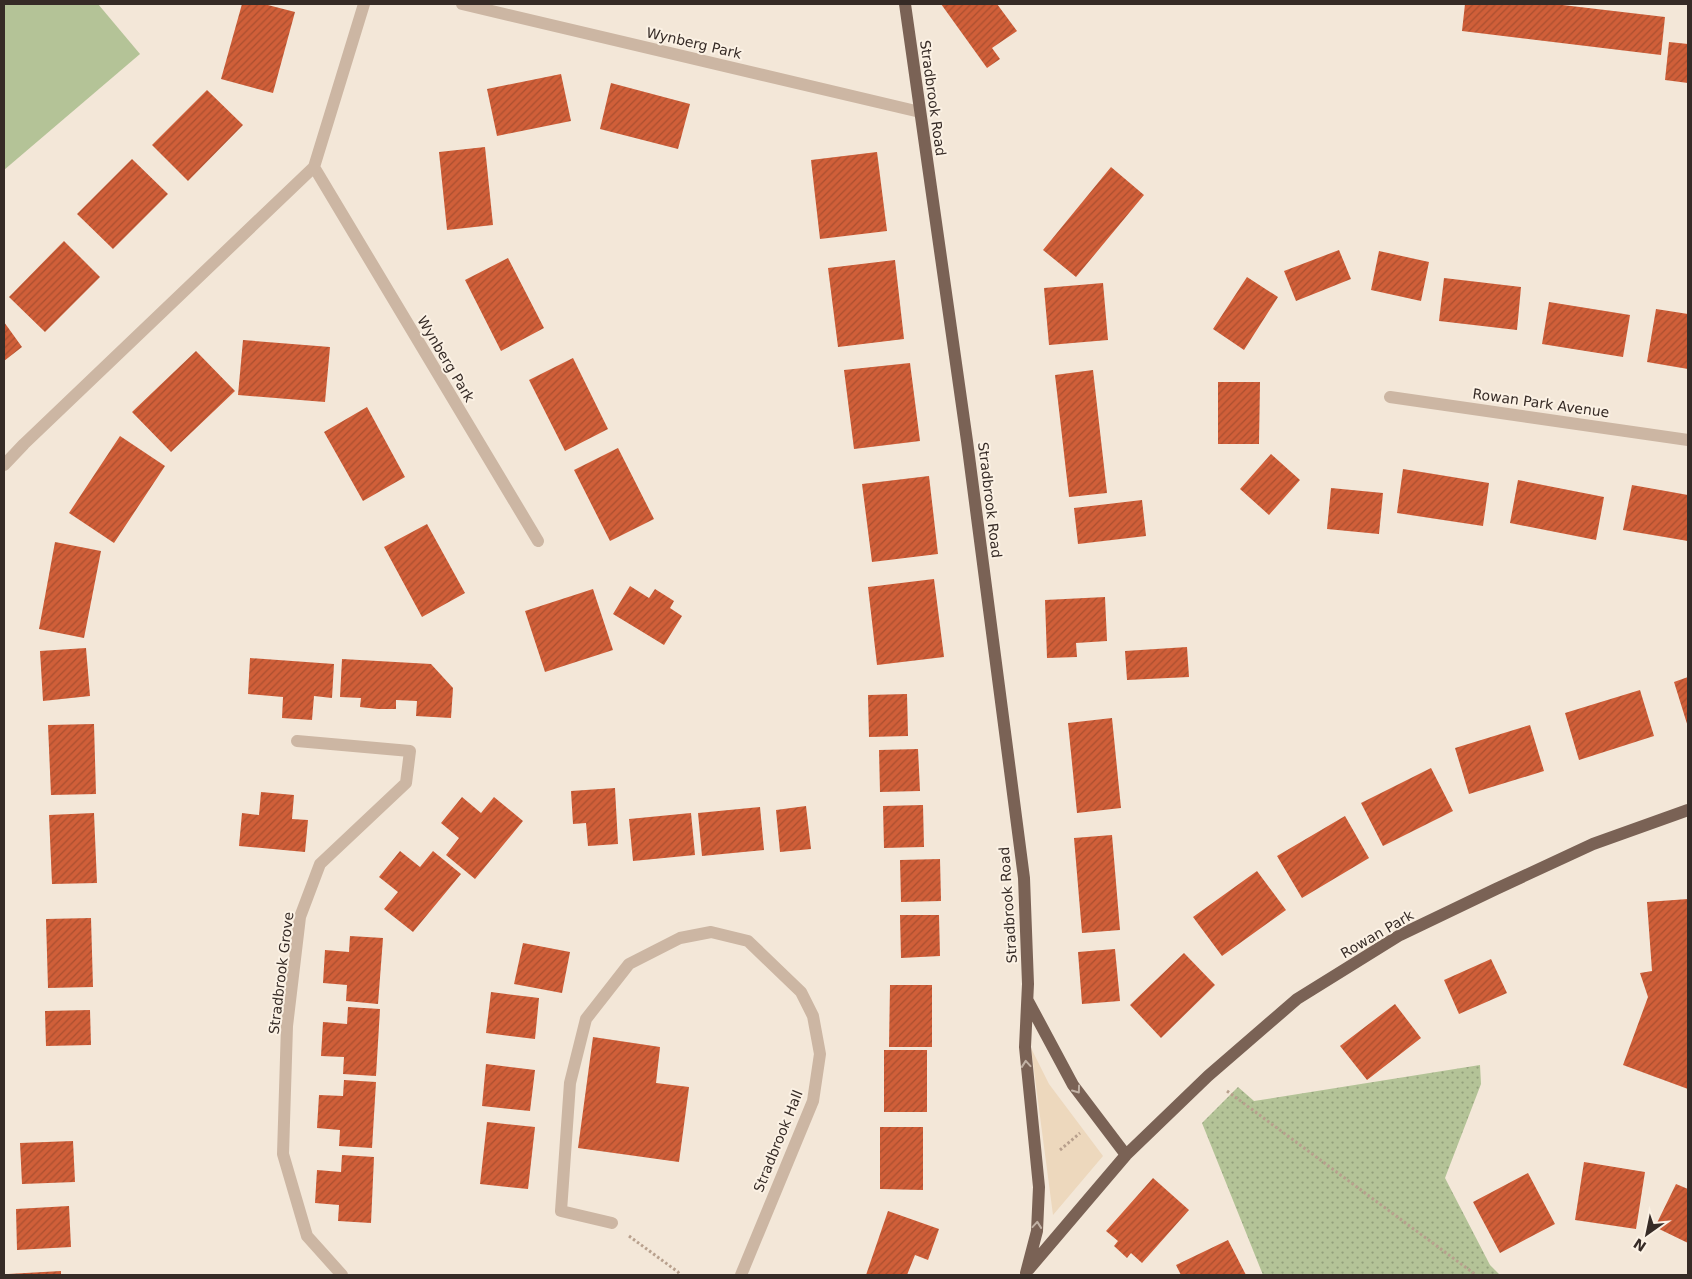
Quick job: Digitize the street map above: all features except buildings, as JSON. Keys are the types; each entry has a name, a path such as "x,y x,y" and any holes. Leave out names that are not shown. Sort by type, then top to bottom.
{"main road":[{"name":"Stradbrook Road","path":"905,4 967,441 1024,878 1028,1001 1024,1047 1039,1187 1037,1231 1025,1274"},
{"name":"Rowan Park","path":"1126,1155 1208,1076 1297,1000 1400,936 1593,844 1688,810"},
{"name":"Stradbrook Road","path":"1025,1274 1126,1155 1073,1085 1028,1001"}],"street":[{"path":"4,465 314,167 364,4"},
{"name":"Wynberg Park","path":"462,4 920,112"},
{"name":"Wynberg Park","path":"314,167 538,541"},
{"name":"Rowan Park Avenue","path":"1390,397 1688,440"},
{"name":"Stradbrook Grove","path":"297,741 410,751 406,783 320,864 300,917 287,1026 283,1154 307,1236 342,1275"},
{"name":"Stradbrook Hall","path":"612,1223 561,1211 570,1082 586,1020 629,964 680,938 711,932 748,941 801,992 813,1016 820,1054 813,1101 741,1275"}],"path":[{"path":"1208,1076 1476,1275"},
{"path":"1053,1156 1083,1130"},
{"path":"612,1223 680,1275"}],"green space":[{"path":"4,4 98,4 140,54 4,170"},
{"path":"1480,1065 1481,1084 1445,1178 1490,1265 1500,1275 1263,1275 1202,1123 1238,1087 1254,1101"}],"shaded area":[{"path":"1031,1048 1049,1084 1103,1156 1053,1215"}]}
